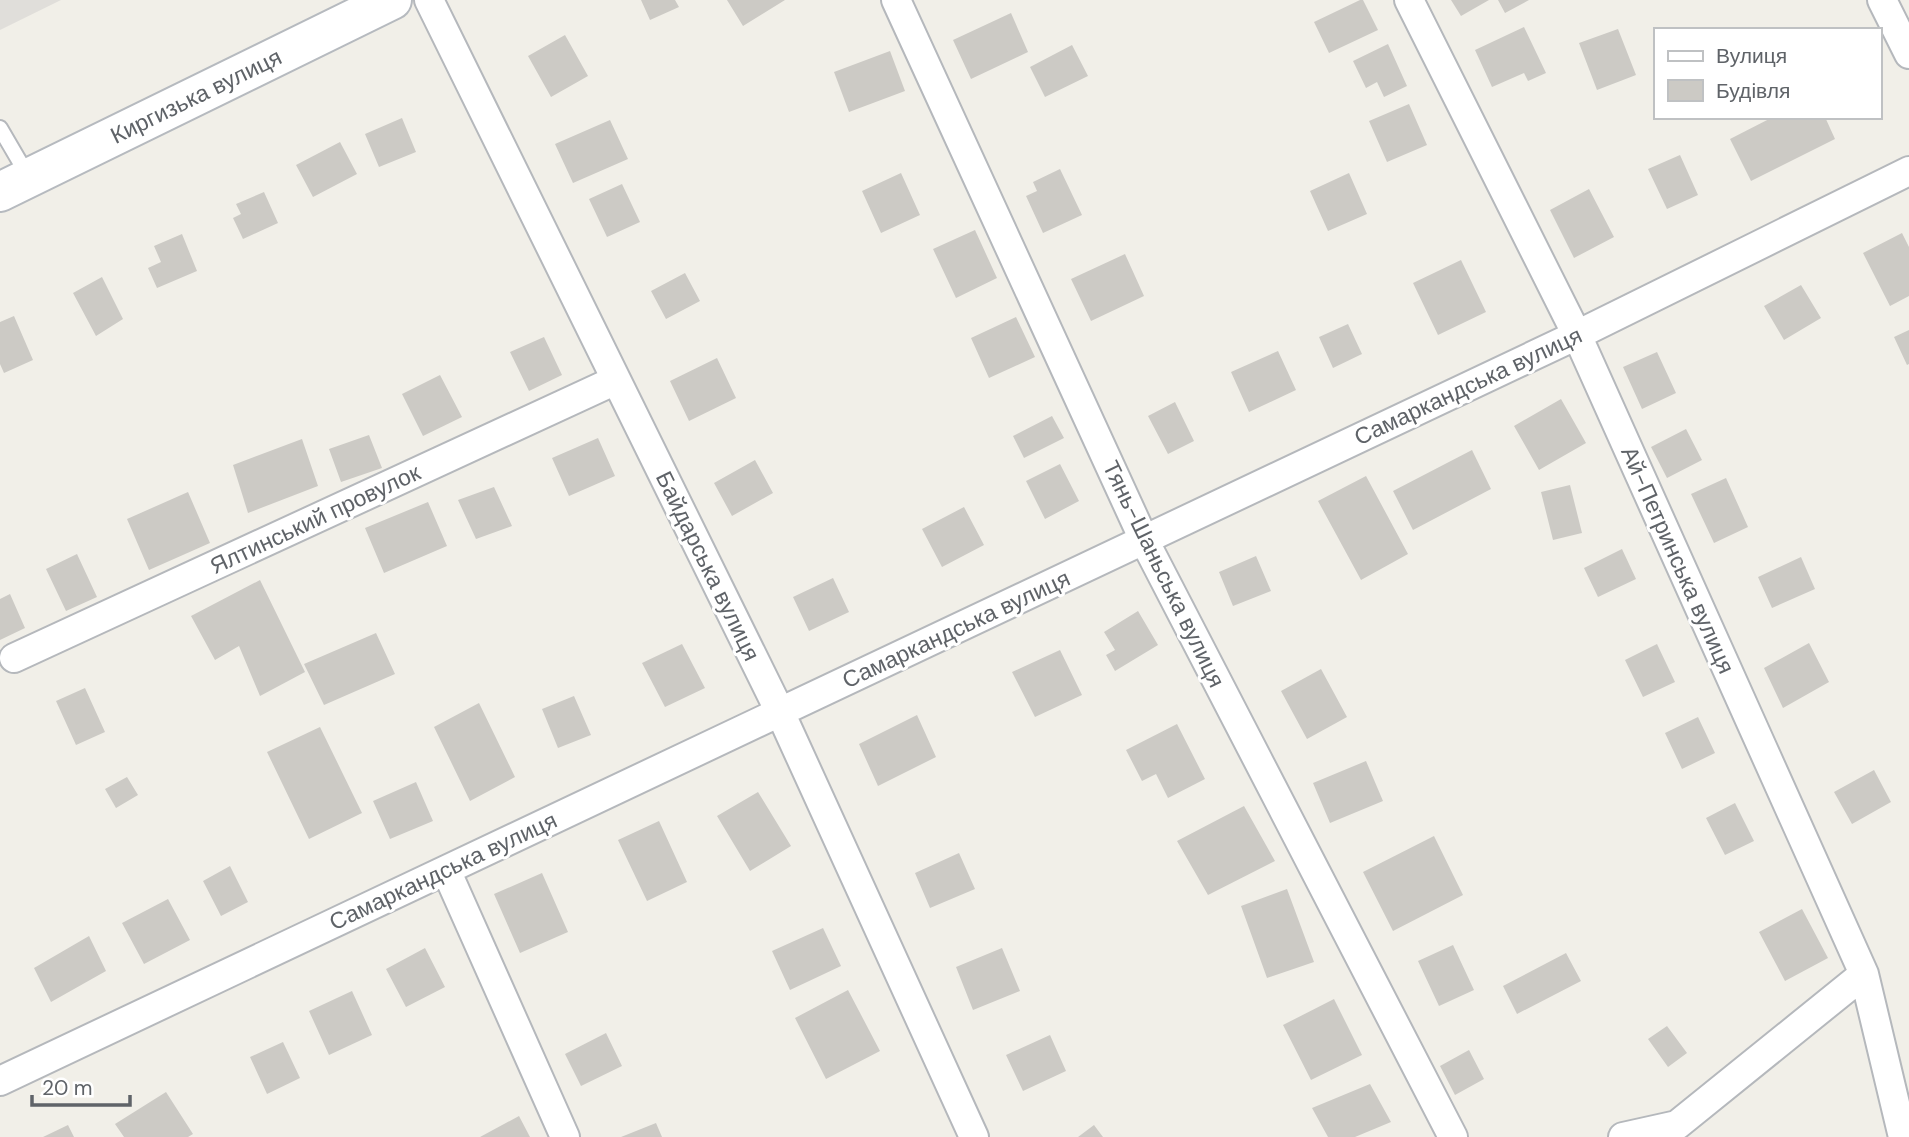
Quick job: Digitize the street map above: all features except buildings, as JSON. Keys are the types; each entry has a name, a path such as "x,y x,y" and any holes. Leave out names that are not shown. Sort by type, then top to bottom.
{"street":[{"name":"Киргизька вулиця","path":"15,185 392,0"},
{"name":"Байдарська вулиця","path":"429,0 780,712 974,1137"},
{"name":"Тянь-Шаньська вулиця","path":"896,0 1144,540 1453,1137"},
{"name":"Ай-Петринська вулиця","path":"1409,0 1577,335 1864,974 1903,1137"},
{"path":"1882,0 1909,54"},
{"name":"Самаркандська вулиця","path":"0,1081 1577,335 1909,171"},
{"name":"Ялтинський провулок","path":"13,658 616,380"},
{"path":"446,870 565,1137"},
{"path":"1623,1137 1677,1125 1864,974"}],"lane":[{"path":"0,128 15,185"}],"shaded area":[{"path":"0,0 61,0 0,30"}]}
